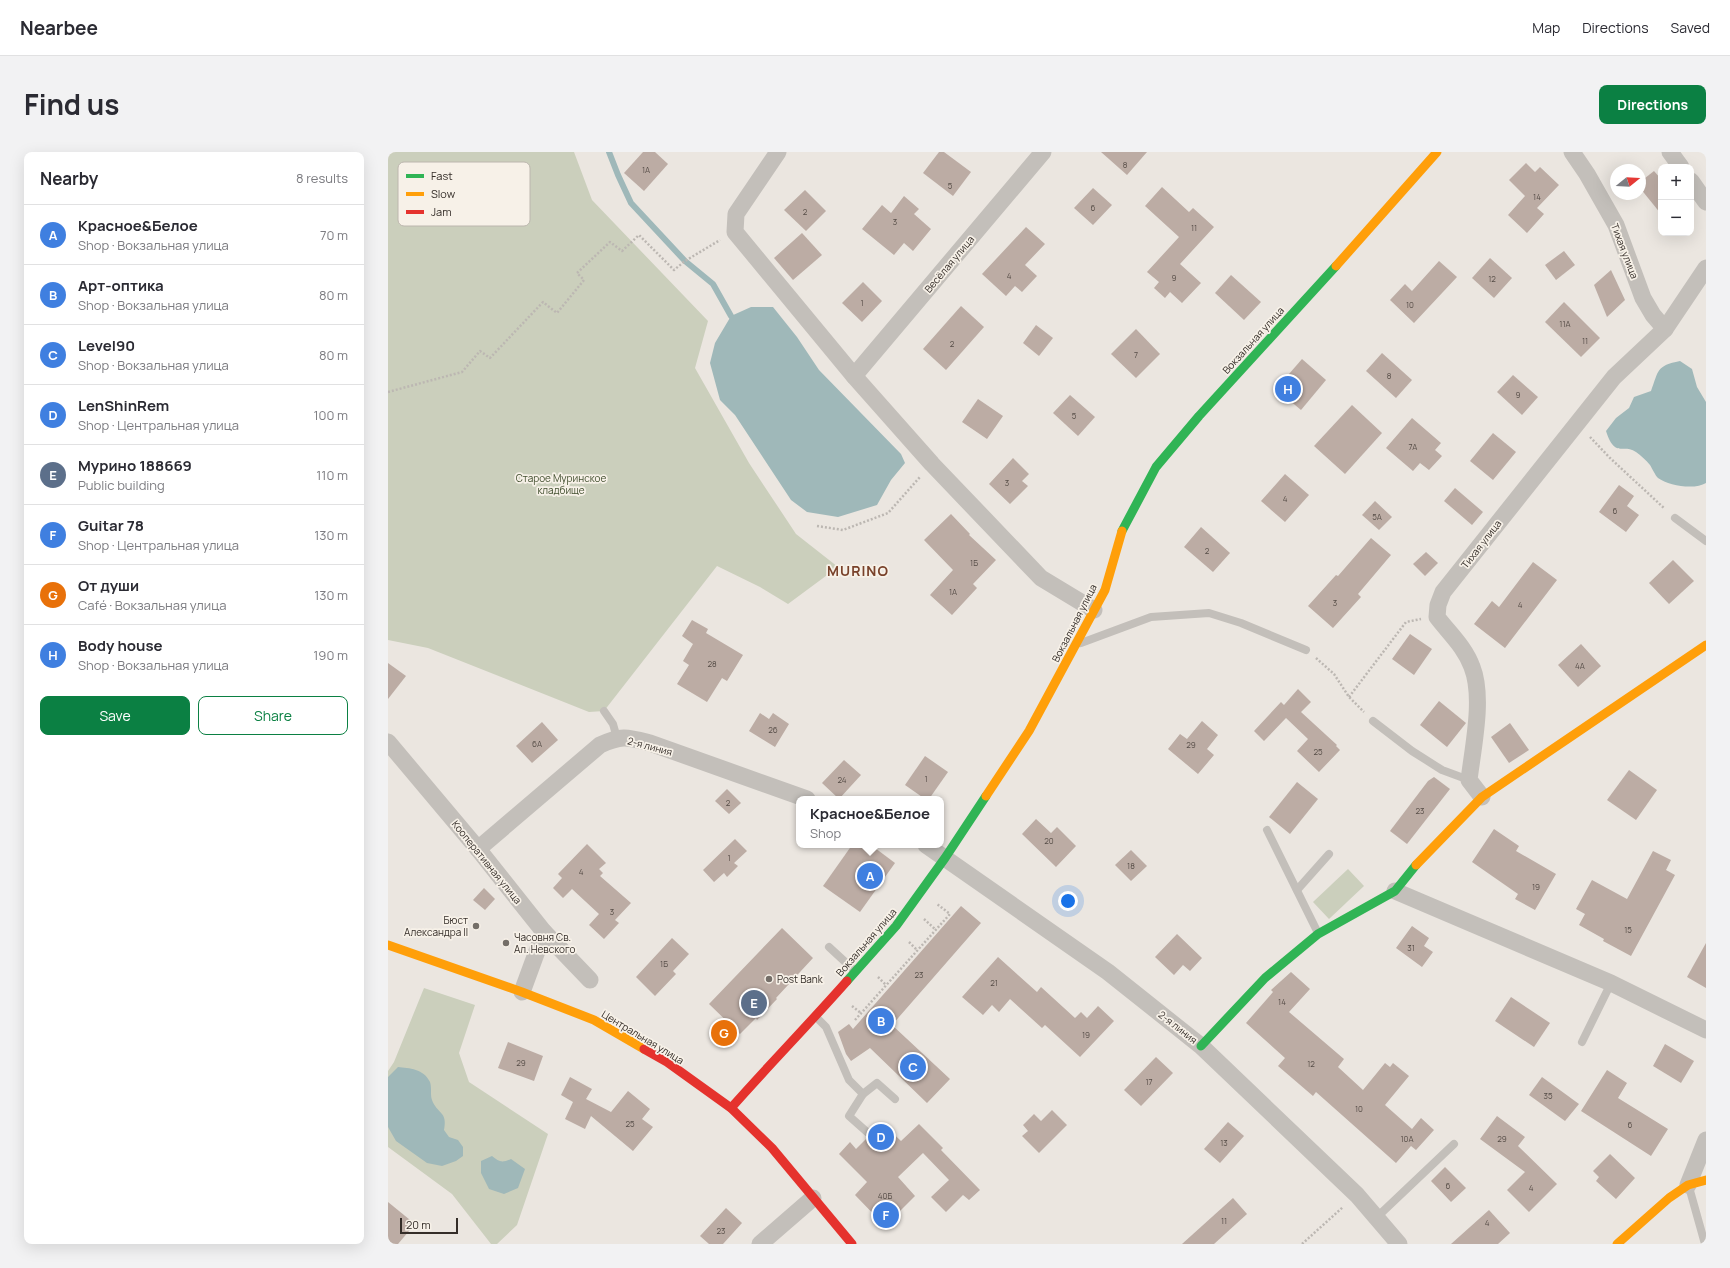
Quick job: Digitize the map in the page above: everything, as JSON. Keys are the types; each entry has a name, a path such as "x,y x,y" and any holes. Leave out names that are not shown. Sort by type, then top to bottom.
{"street":[{"path":"778,152 736,214 735,232 854,376 932,464 1041,578 1094,610"},
{"name":"Весёлая улица","path":"854,376 1043,152"},
{"name":"Вокзальная улица","path":"731,1108 775,1058 816,1017 896,926 1030,731 1105,590 1122,534 1156,468 1199,416 1357,243 1437,152"},
{"name":"Тихая улица","path":"1572,152 1587,174 1616,225 1643,298 1653,315 1665,329"},
{"path":"1670,152 1679,164"},
{"path":"1694,185 1706,202"},
{"name":"Тихая улица","path":"1437,616 1438,605 1443,592 1614,378 1665,329 1706,268"},
{"path":"1437,616 1460,645 1472,667 1478,698 1469,780 1482,797"},
{"path":"1201,1046 1265,978 1318,934 1395,891 1408,873 1482,797 1706,645"},
{"name":"2-я линия","path":"478,849 600,745 617,738 632,739 650,743 799,796"},
{"name":"Кооперативная улица","path":"388,742 478,849 544,932 590,980"},
{"name":"2-я линия","path":"930,848 1108,972 1201,1046 1357,1195 1399,1244"},
{"path":"1395,891 1611,983 1706,1030"},
{"path":"522,992 544,932"},
{"name":"Центральная улица","path":"388,945 522,992 594,1020 667,1062 731,1108 772,1148 852,1244"},
{"path":"1688,1185 1706,1140"},
{"path":"1617,1244 1669,1198 1688,1185 1706,1180"},
{"path":"760,1244 813,1198"}],"lane":[{"path":"1675,518 1706,541"},
{"path":"1077,644 1151,617 1209,613 1241,623 1306,650"},
{"path":"604,711 613,724 617,738"},
{"path":"1373,721 1412,751 1442,770 1469,780"},
{"path":"1267,830 1318,934"},
{"path":"1297,890 1330,854"},
{"path":"829,947 856,971"},
{"path":"1582,1042 1611,983"},
{"path":"816,1017 826,1027 849,1080 863,1094"},
{"path":"867,1132 849,1116 863,1094 877,1083 895,1099"},
{"path":"1376,1218 1454,1144"},
{"path":"1688,1185 1705,1244"}],"path":[{"path":"388,392 462,372 480,351 490,358 544,302 557,313 584,280 577,273 610,242 622,251 639,235 674,270 691,257 735,232"},
{"path":"1576,424 1610,458 1675,518"},
{"path":"817,526 843,530 888,514 932,464"},
{"path":"1349,697 1406,622 1437,616"},
{"path":"1306,650 1334,674 1349,697 1373,721"},
{"path":"855,1020 950,914 932,900"},
{"path":"920,916 936,930"},
{"path":"1302,1244 1357,1195"}],"green space":[{"name":"Старое Муринское кладбище","path":"388,152 574,152 592,200 708,321 695,368 749,463 796,534 838,567 788,604 760,587 717,566 604,711 589,712 428,648 388,640"},
{"path":"1348,869 1364,886 1329,919 1313,902"},
{"path":"424,988 475,1005 459,1053 469,1082 548,1134 517,1225 497,1244 491,1244 452,1194 388,1147 388,1071 394,1062"}],"water":[{"path":"751,307 773,307 797,337 819,370 901,454 905,463 891,480 877,505 838,517 807,512 791,500 735,415 720,400 710,363 715,343 731,316"},
{"path":"1680,361 1692,369 1697,387 1706,402 1706,483 1689,487 1675,485 1658,478 1645,459 1636,452 1616,448 1609,440 1606,431 1616,418 1629,408 1634,397 1651,391 1657,374 1662,367"},
{"path":"398,1067 416,1070 424,1074 430,1082 431,1096 434,1105 445,1119 444,1130 449,1137 458,1140 463,1147 463,1156 456,1161 442,1166 427,1163 396,1141 388,1127 388,1077"},
{"path":"492,1156 501,1161 511,1159 525,1169 518,1188 504,1194 489,1189 481,1173 481,1161"}],"building":[{"path":"643,152 655,152 668,164 644,191 624,173"},
{"path":"939,152 944,152 971,172 953,196 923,173"},
{"path":"1101,152 1147,152 1127,175"},
{"path":"1526,163 1535,172 1540,167 1559,185 1537,208 1544,214 1527,233 1508,215 1525,196 1509,180"},
{"path":"1654,171 1658,176 1658,210 1646,195 1646,177"},
{"path":"1162,187 1189,212 1193,208 1214,227 1180,264 1201,283 1182,303 1170,292 1165,298 1154,288 1159,282 1147,272 1179,237 1145,206"},
{"path":"1093,188 1112,205 1093,225 1074,208"},
{"path":"805,190 826,211 806,231 784,210"},
{"path":"904,196 919,209 914,214 931,229 913,251 904,243 894,255 862,229 882,205 891,213"},
{"path":"1026,227 1045,244 1025,265 1037,276 1022,292 1015,286 1006,296 982,274"},
{"path":"802,233 822,255 793,280 774,258"},
{"path":"1564,251 1575,265 1556,280 1545,265"},
{"path":"1490,258 1512,278 1494,298 1472,278"},
{"path":"1439,261 1457,277 1414,323 1390,300 1405,284 1412,291"},
{"path":"1611,270 1625,300 1607,317 1594,285"},
{"path":"1231,275 1261,302 1244,320 1215,293"},
{"path":"863,282 882,301 862,322 842,303"},
{"path":"1564,302 1600,338 1581,357 1545,322"},
{"path":"961,306 984,327 946,370 923,349"},
{"path":"1036,325 1053,338 1039,356 1023,343"},
{"path":"1136,329 1160,354 1136,378 1111,354"},
{"path":"1382,353 1412,380 1396,398 1366,371"},
{"path":"1302,359 1326,380 1301,410 1276,389"},
{"path":"1513,375 1538,397 1522,415 1497,392"},
{"path":"1070,395 1095,417 1078,436 1053,413"},
{"path":"978,399 1003,416 987,439 962,422"},
{"path":"1352,405 1382,433 1345,474 1314,446"},
{"path":"1412,418 1441,443 1435,450 1442,456 1429,470 1420,463 1413,471 1386,448"},
{"path":"1493,433 1516,452 1493,480 1470,461"},
{"path":"1013,458 1029,474 1022,481 1028,486 1010,504 989,484"},
{"path":"1285,474 1309,495 1285,522 1261,501"},
{"path":"1619,485 1634,496 1627,506 1639,515 1626,532 1599,512"},
{"path":"1455,488 1483,512 1472,525 1444,501"},
{"path":"1375,501 1392,517 1379,530 1362,515"},
{"path":"951,514 970,534 969,535 996,560 973,584 977,588 952,615 930,595 953,570 924,540"},
{"path":"1201,527 1230,553 1213,572 1184,547"},
{"path":"1371,538 1391,555 1358,594 1361,597 1333,628 1308,606 1336,575 1338,576"},
{"path":"1426,552 1438,563 1425,576 1413,564"},
{"path":"1673,560 1694,581 1669,604 1649,583"},
{"path":"1533,562 1557,580 1505,648 1474,624 1492,601 1499,607"},
{"path":"692,620 708,629 706,633 743,655 727,681 722,678 707,702 677,684 689,665 683,661 693,644 682,636"},
{"path":"1410,634 1432,649 1414,675 1392,659"},
{"path":"1581,644 1601,666 1578,687 1558,665"},
{"path":"388,663 406,676 388,699"},
{"path":"1298,689 1311,702 1301,712 1337,745 1336,746 1340,750 1319,772 1297,751 1308,739 1286,718 1264,741 1254,731 1281,702 1284,705"},
{"path":"1439,701 1466,723 1447,747 1420,725"},
{"path":"760,713 769,719 773,713 789,724 775,747 749,731"},
{"path":"1202,721 1218,735 1207,749 1214,755 1198,774 1168,749 1180,734 1187,739"},
{"path":"542,722 558,740 532,763 516,746"},
{"path":"1510,723 1529,750 1509,763 1491,737"},
{"path":"925,756 948,772 931,796 921,796 905,785"},
{"path":"844,760 861,775 842,796 836,796 822,783"},
{"path":"1629,770 1657,790 1636,820 1607,800"},
{"path":"1434,777 1450,789 1407,844 1390,831 1428,781"},
{"path":"1297,782 1318,799 1290,834 1269,817"},
{"path":"727,789 741,803 729,814 715,801"},
{"path":"1036,819 1051,833 1057,827 1076,846 1056,867 1022,834"},
{"path":"1494,829 1519,846 1516,851 1556,874 1535,910 1515,899 1518,894 1472,862"},
{"path":"735,839 747,851 734,863 738,866 727,877 724,873 714,882 703,870"},
{"path":"587,844 606,863 599,869 603,873 600,876 631,903 615,920 619,923 604,939 589,925 599,914 572,889 563,898 553,888 562,878 558,874"},
{"path":"850,848 875,848 895,863 860,912 823,886"},
{"path":"1131,850 1147,866 1131,881 1115,865"},
{"path":"1653,851 1671,860 1666,870 1675,875 1631,956 1603,941 1604,939 1579,925 1585,914 1576,909 1592,880 1627,899"},
{"path":"484,888 495,899 485,910 473,900"},
{"path":"961,906 981,923 892,1025 950,1079 927,1103 870,1048 851,1061 846,1054 838,1032 849,1024 853,1029"},
{"path":"1412,926 1429,938 1424,946 1433,952 1422,967 1396,948"},
{"path":"782,928 813,958 757,1020 756,1018 740,1034 709,1004"},
{"path":"1177,934 1202,958 1190,971 1183,965 1174,975 1155,957"},
{"path":"672,938 689,954 673,971 676,974 655,996 636,977"},
{"path":"1706,943 1706,988 1687,977"},
{"path":"998,957 1037,992 1041,987 1075,1018 1081,1012 1087,1018 1098,1006 1114,1021 1080,1057 1045,1025 1042,1028 1010,999 999,1012 992,1005 983,1015 962,997"},
{"path":"1291,972 1310,989 1289,1012 1344,1059 1338,1067 1363,1090 1385,1063 1390,1067 1393,1063 1409,1076 1385,1105 1412,1129 1421,1118 1434,1130 1416,1150 1411,1146 1396,1163 1316,1092 1313,1096 1278,1066 1285,1058 1246,1023 1273,992 1271,990"},
{"path":"1511,997 1550,1023 1534,1047 1495,1021"},
{"path":"508,1042 543,1056 534,1081 498,1068"},
{"path":"1665,1044 1694,1061 1681,1083 1653,1066"},
{"path":"1156,1057 1173,1073 1141,1106 1124,1090"},
{"path":"1607,1070 1627,1083 1618,1098 1668,1129 1651,1156 1581,1111"},
{"path":"570,1077 592,1089 586,1099 611,1112 628,1091 650,1109 642,1119 653,1127 633,1151 591,1116 585,1129 565,1119 573,1102 561,1095"},
{"path":"1542,1077 1579,1104 1565,1121 1529,1095"},
{"path":"1052,1110 1067,1125 1039,1153 1022,1136 1028,1131 1023,1125 1034,1114 1041,1121"},
{"path":"1497,1116 1525,1137 1518,1146 1557,1184 1529,1212 1507,1190 1525,1172 1480,1139"},
{"path":"1228,1122 1244,1136 1220,1163 1204,1149"},
{"path":"882,1123 901,1141 919,1124 943,1148 941,1150 980,1190 969,1200 963,1195 946,1212 931,1197 949,1180 923,1153 898,1177 915,1196 885,1226 855,1195 867,1182 839,1154 850,1142 856,1149"},
{"path":"1610,1154 1635,1178 1616,1199 1596,1181 1599,1177 1593,1171"},
{"path":"1445,1167 1466,1188 1451,1202 1431,1181"},
{"path":"1233,1198 1247,1214 1214,1244 1182,1244"},
{"path":"388,1202 415,1224 398,1244 388,1244"},
{"path":"726,1208 742,1223 723,1244 709,1244 700,1236"},
{"path":"1489,1210 1510,1233 1498,1244 1451,1244"}],"waterway":[{"path":"609,152 631,203 685,261 713,284 731,316"}],"traffic: fast":[{"path":"1122,531 1156,467 1199,416 1336,266"},
{"path":"847,981 896,926 945,858 986,796"},
{"path":"1201,1046 1265,978 1318,934 1395,891 1416,865"}],"traffic: slow":[{"path":"1336,266 1437,152"},
{"path":"986,796 1029,731 1105,590 1122,531"},
{"path":"1416,865 1482,797 1706,645"},
{"path":"388,945 522,992 594,1020 644,1049"},
{"path":"1617,1244 1669,1198 1688,1185 1706,1180"}],"traffic: jam":[{"path":"731,1108 847,981"},
{"path":"644,1049 667,1062 731,1108 772,1148 852,1244"}],"place":[{"name":"Body house","path":"1288,389"},
{"name":"Красное&Белое","path":"870,876"},
{"name":"Бюст Александра II","path":"476,926"},
{"name":"Часовня Св. Ал. Невского","path":"506,943"},
{"name":"Post Bank","path":"769,979"},
{"name":"Мурино 188669","path":"754,1003"},
{"name":"Арт-оптика","path":"881,1021"},
{"name":"От души","path":"724,1033"},
{"name":"Level90","path":"913,1067"},
{"name":"LenShinRem","path":"881,1137"},
{"name":"Guitar 78","path":"886,1215"}],"district":[{"name":"MURINO","path":"858,570"}]}
